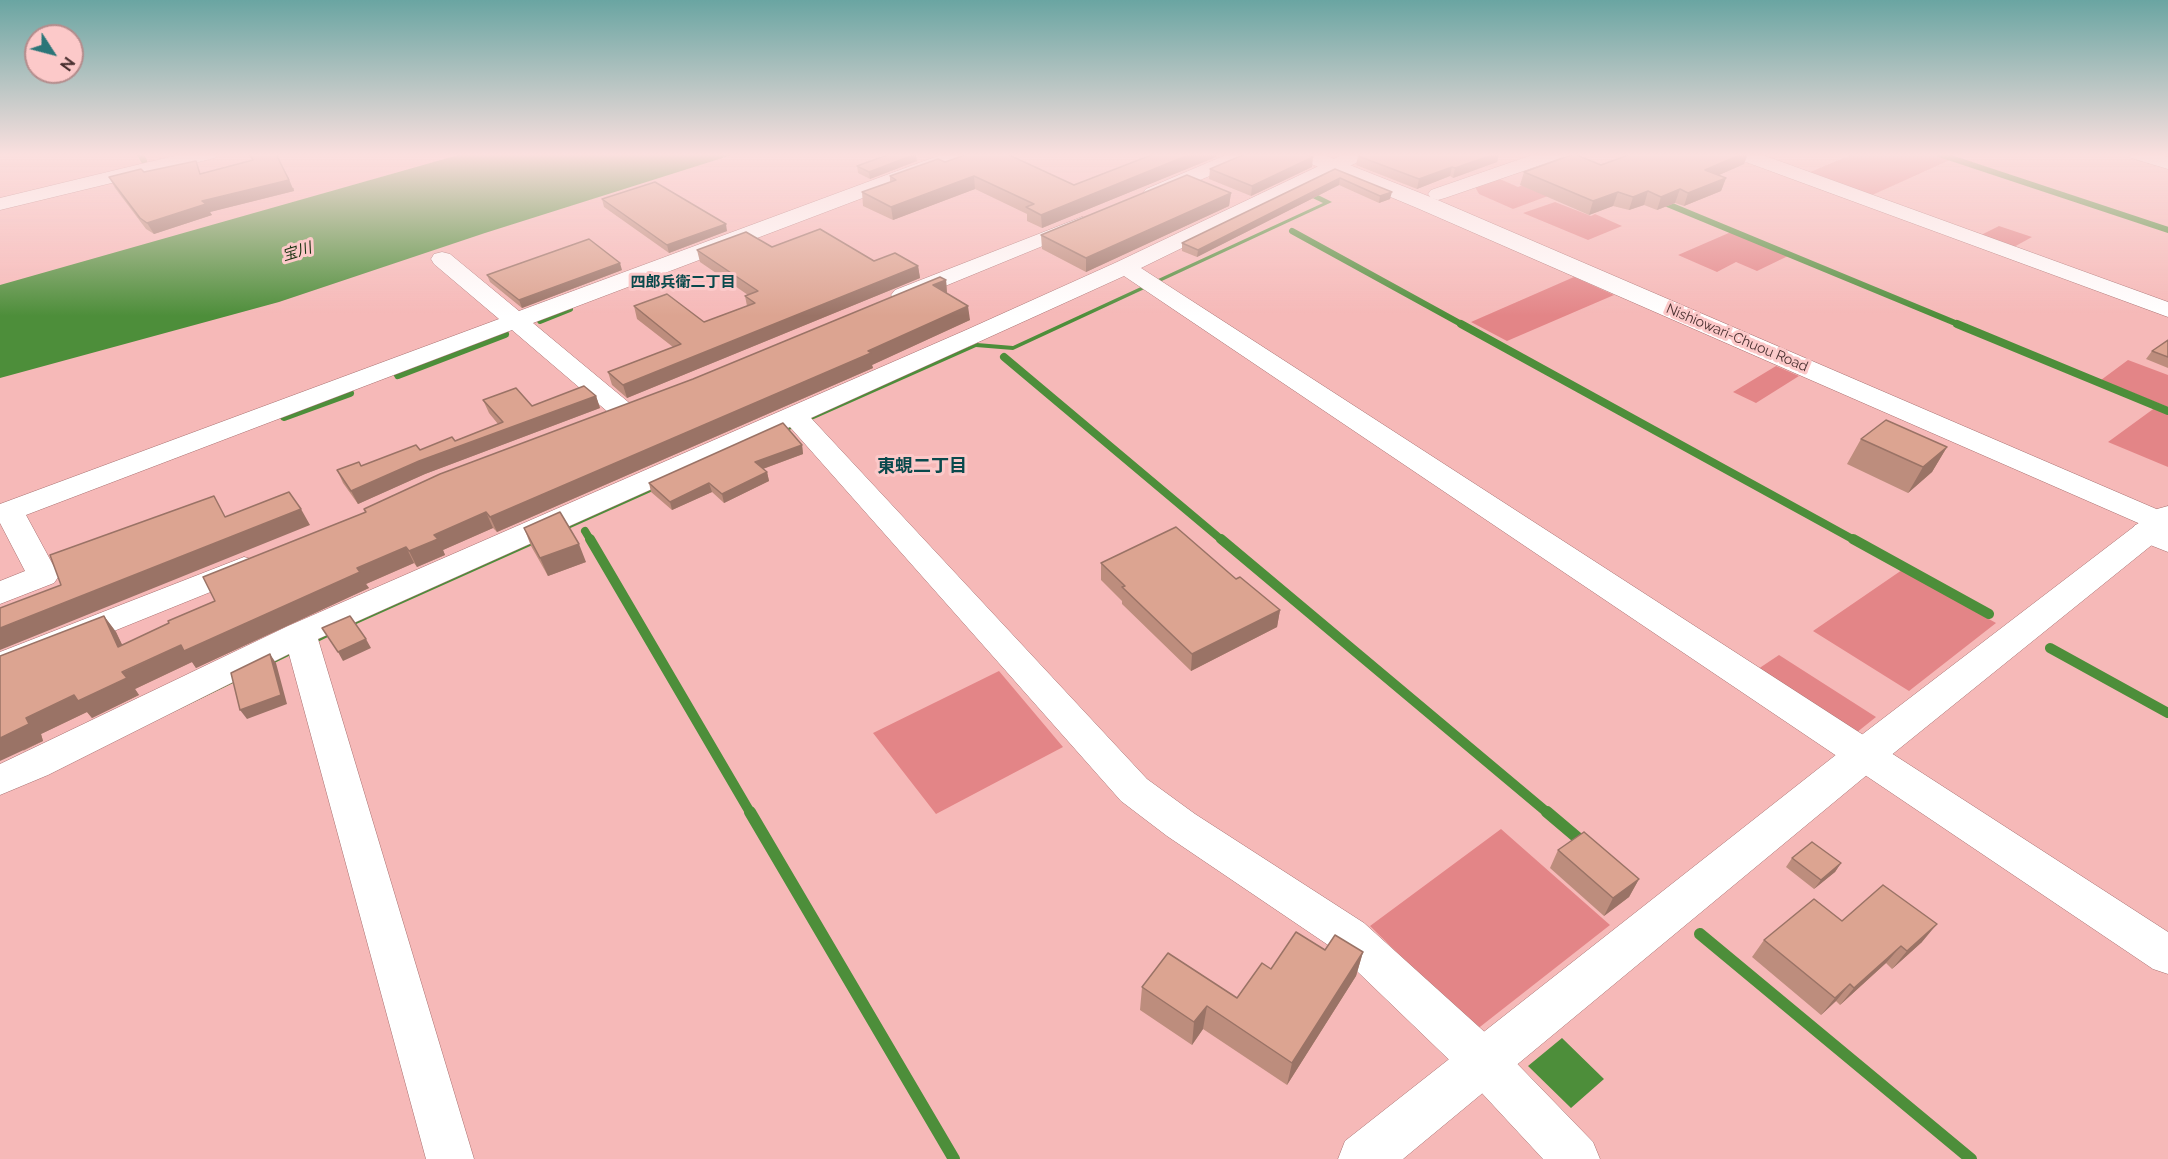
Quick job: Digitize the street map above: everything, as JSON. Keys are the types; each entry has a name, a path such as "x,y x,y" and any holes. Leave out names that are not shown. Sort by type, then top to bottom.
{"main road":[{"name":"Nishiowari-Chuou Road","path":"1437,208 2163,523"},
{"name":"Nishiowari-Chuou Road","path":"1474,208 2163,523"},
{"path":"1363,1159 1865,754 2163,523"}],"street":[{"path":"0,593 43,576 4,513 817,208"},
{"path":"0,780 799,420 1248,208"},
{"path":"1890,208 2168,310"},
{"path":"883,303 1101,215"},
{"path":"442,259 624,412"},
{"path":"1125,267 2168,955"},
{"path":"799,420 1134,790 1181,825 1349,936 1483,1061 1576,1159"},
{"path":"0,665 264,559"},
{"path":"302,642 450,1159"}],"shaded area":[{"path":"1537,208 1571,208 1591,216 1595,214 1622,226 1588,240 1523,213"},
{"path":"1999,226 2032,237 2012,248 1979,236"},
{"path":"1731,232 1788,256 1757,271 1736,262 1717,272 1678,255"},
{"path":"1574,277 1614,295 1507,341 1471,322"},
{"path":"2128,360 2168,375 2168,407 2101,380"},
{"path":"1776,366 1799,376 1756,403 1733,392"},
{"path":"2156,407 2168,412 2168,467 2108,442"},
{"path":"1902,570 1996,623 1909,691 1813,631"},
{"path":"1779,655 1876,717 1856,733 1758,669"},
{"path":"999,671 1063,747 936,814 873,733"},
{"path":"1501,829 1610,925 1476,1030 1370,926"}],"water":[{"name":"宝川","path":"271,208 564,208 279,302 0,378 0,285"},
{"path":"1312,208 1319,208 1013,350 976,347 789,430 334,634 40,777 329,629 977,343 1013,346"},
{"path":"1562,1038 1604,1079 1571,1108 1528,1066"}],"building":[{"path":"133,208 193,208 147,223"},
{"path":"615,208 699,208 726,224 667,245"},
{"path":"1028,208 1058,208 1041,215"},
{"path":"1106,208 1197,208 1086,258 1041,235"},
{"path":"1254,208 1281,208 1198,250 1182,243"},
{"path":"820,229 874,261 895,253 918,266 623,385 608,372 681,344 634,306 667,294 704,322 755,303 745,296 758,291 697,250 746,232 772,247"},
{"path":"589,239 620,263 519,300 487,275"},
{"path":"940,277 946,280 933,285 968,306 868,351 871,353 490,517 486,512 434,535 438,539 409,551 406,547 357,568 360,572 184,651 181,645 122,672 127,678 78,701 74,695 26,718 29,724 0,738 0,656 104,616 118,647 169,623 168,621 215,601 203,577 366,512 364,509 440,474 693,379"},
{"path":"2168,340 2168,357 2152,351"},
{"path":"584,386 596,396 419,461 351,491 337,470 359,462 361,466 416,445 420,450 452,437 455,441 503,422 483,400 516,388 532,406"},
{"path":"1886,420 1947,447 1923,467 1861,439"},
{"path":"783,423 802,445 755,462 767,472 722,494 709,483 670,502 649,483"},
{"path":"289,492 301,509 0,628 0,608 61,585 50,555 214,496 225,517"},
{"path":"560,512 579,544 540,558 524,528"},
{"path":"1176,527 1236,579 1240,577 1280,610 1192,654 1122,587 1125,586 1101,563"},
{"path":"350,616 366,639 338,652 322,628"},
{"path":"270,654 281,695 240,710 231,673"},
{"path":"1584,832 1639,879 1613,898 1558,850"},
{"path":"1812,842 1841,863 1821,880 1792,858"},
{"path":"1883,885 1937,924 1907,951 1901,946 1854,988 1850,984 1835,998 1764,940 1814,899 1842,921"},
{"path":"1296,932 1325,950 1335,935 1363,952 1292,1063 1207,1006 1194,1022 1142,987 1168,953 1237,998 1262,963 1271,969"}],"waterway":[{"path":"1677,208 1960,325"},
{"path":"2102,208 2168,230"},
{"path":"1292,231 1463,325"},
{"path":"540,321 570,309"},
{"path":"1461,324 1856,541"},
{"path":"1957,324 2168,411"},
{"path":"398,375 505,334"},
{"path":"1004,357 1223,541"},
{"path":"284,417 350,393"},
{"path":"585,531 591,541"},
{"path":"590,539 751,814"},
{"path":"1221,539 1549,814"},
{"path":"1853,539 1989,614"},
{"path":"2050,648 2168,713"},
{"path":"750,812 954,1159"},
{"path":"1547,812 1586,845"},
{"path":"1700,934 1971,1159"}],"district":[{"name":"四郎兵衛二丁目","path":"683,282"},
{"name":"東蜆二丁目","path":"922,467"}]}
